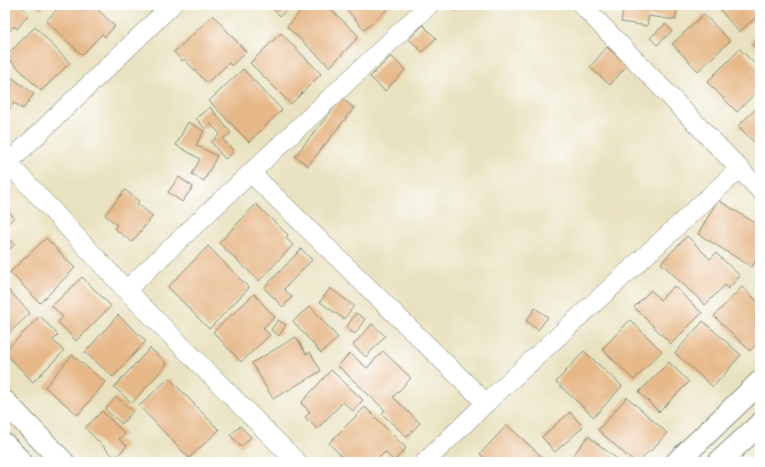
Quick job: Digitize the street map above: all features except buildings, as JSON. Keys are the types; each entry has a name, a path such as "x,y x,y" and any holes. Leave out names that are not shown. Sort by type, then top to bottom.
{"main road":[{"path":"677,462 756,386"},
{"path":"692,462 723,432 756,386"},
{"path":"5,402 63,462"},
{"path":"719,462 760,424"},
{"path":"5,445 21,462"}],"street":[{"path":"172,5 6,164 126,290 297,462"},
{"path":"126,290 429,5"},
{"path":"582,5 760,190"},
{"path":"425,462 486,403 739,169"},
{"path":"251,173 486,403"}]}
